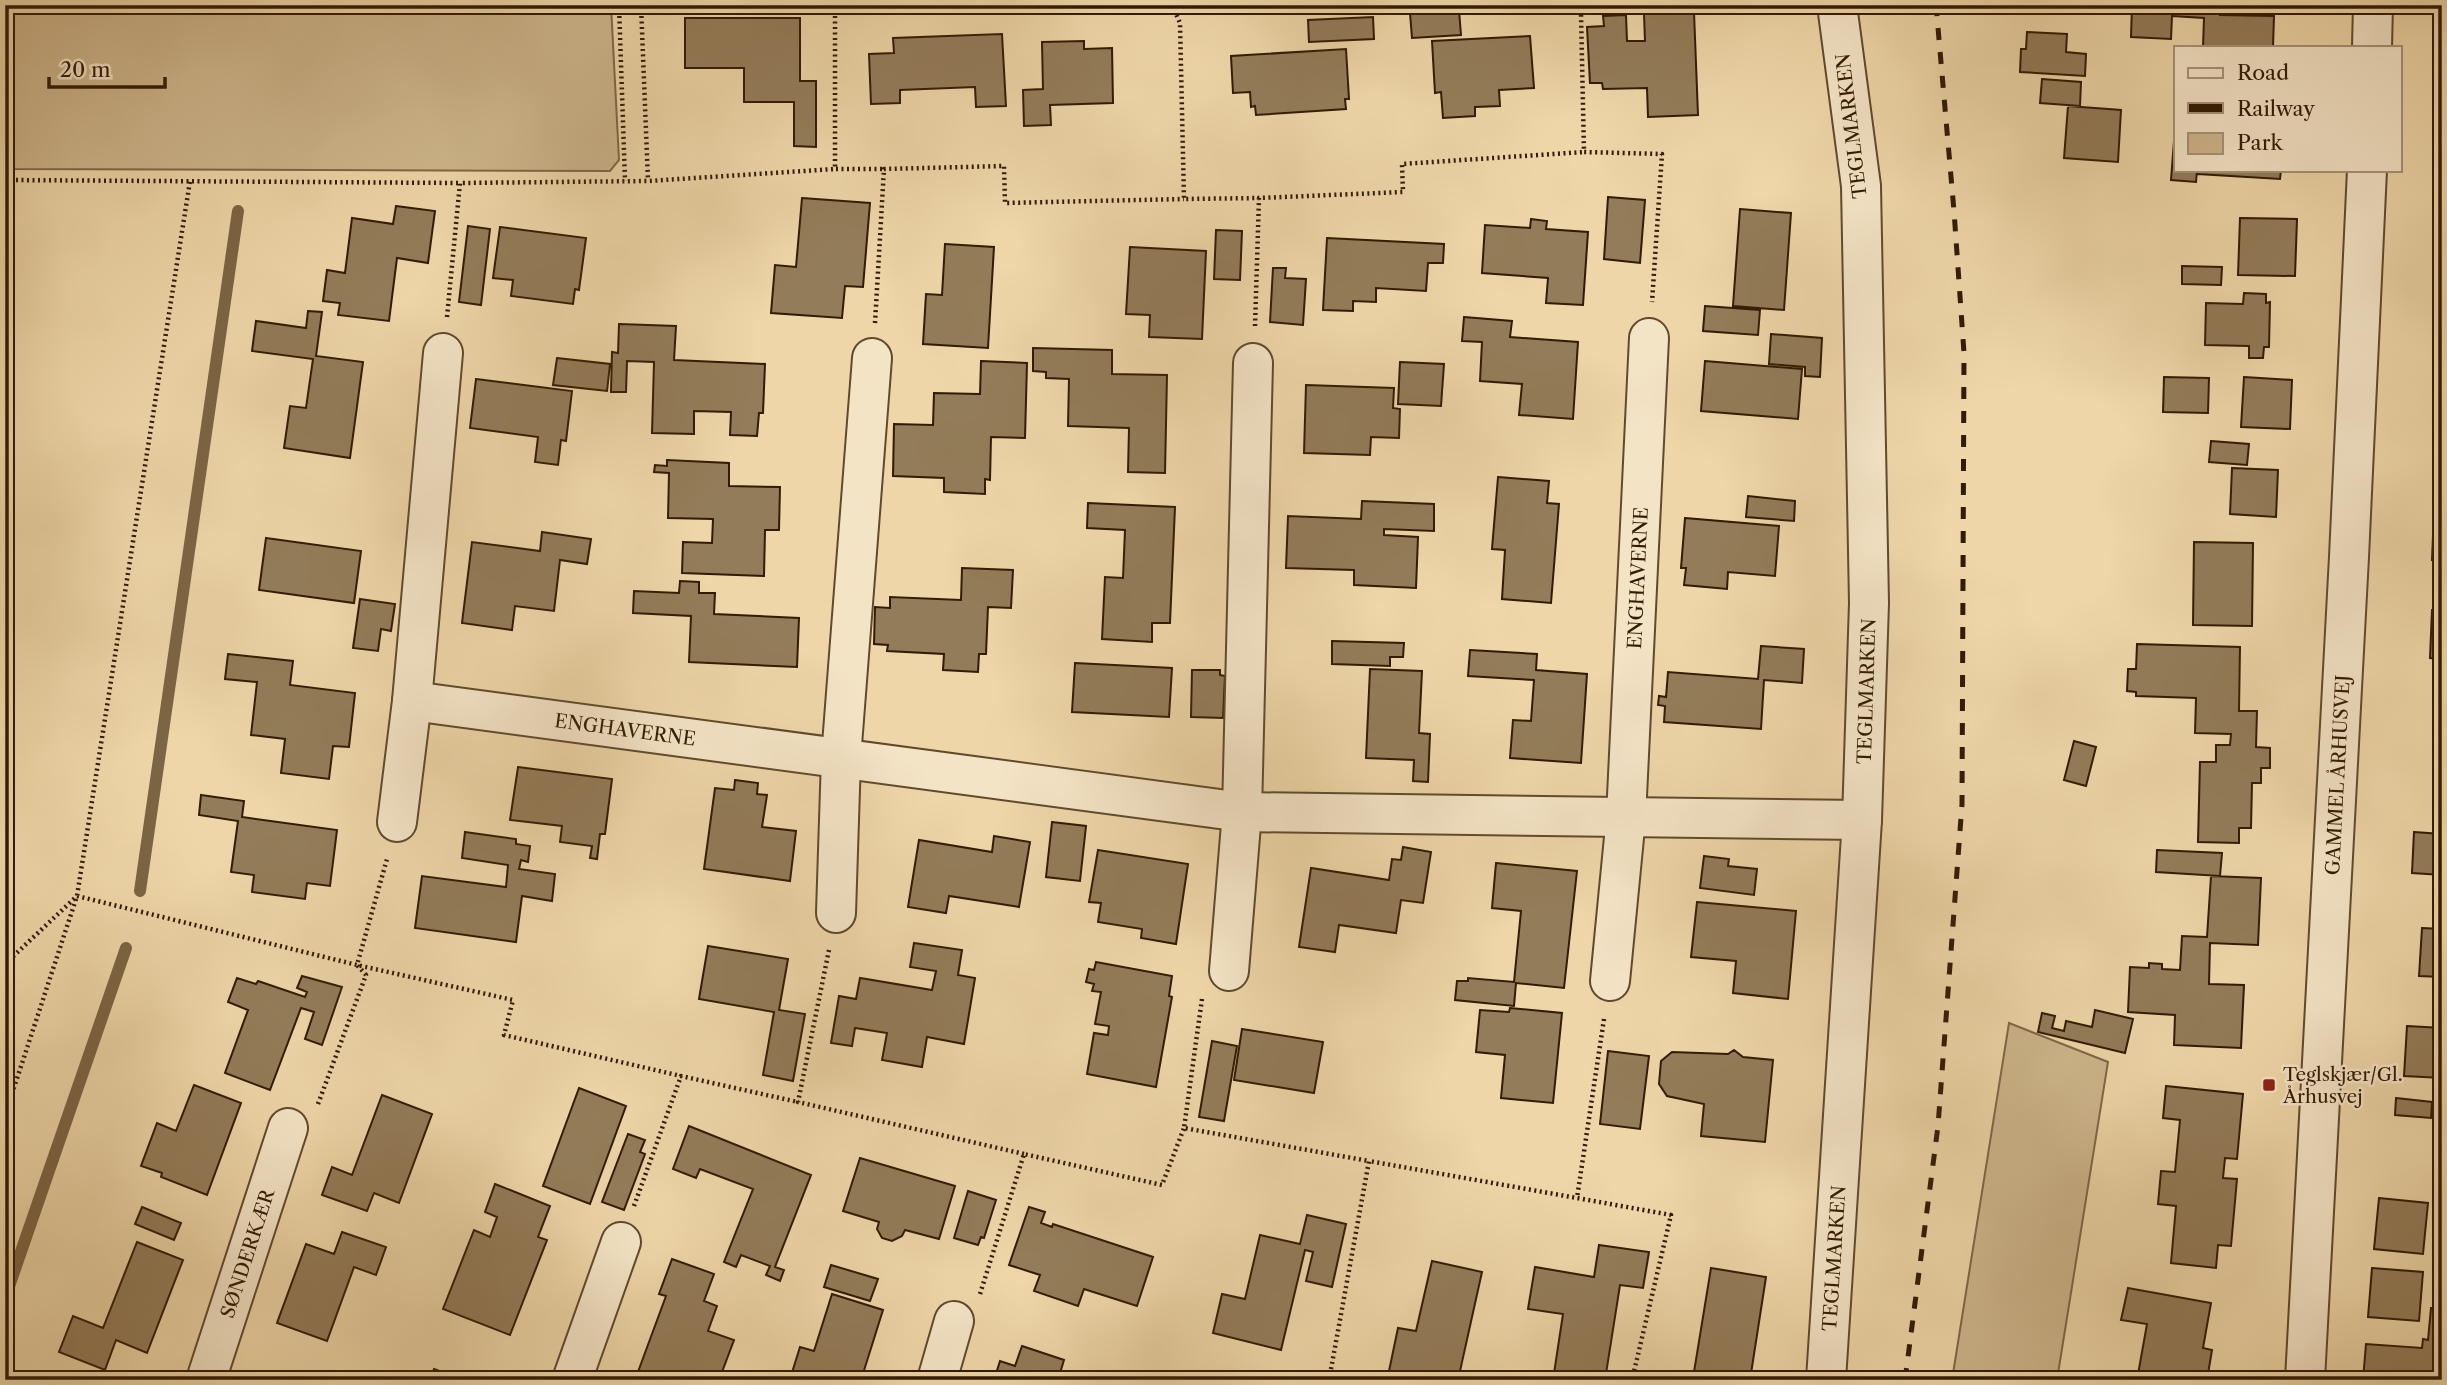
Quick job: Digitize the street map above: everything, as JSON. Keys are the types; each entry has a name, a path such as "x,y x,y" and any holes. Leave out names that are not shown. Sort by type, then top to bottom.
{"street":[{"name":"TEGLMARKEN","path":"1826,1380 1862,820 1869,603 1860,186 1837,5"},
{"path":"2372,46 2373,5"},
{"name":"GAMMEL ÅRHUSVEJ","path":"2305,1380 2367,172"},
{"name":"ENGHAVERNE","path":"1610,981 1626,817 1649,338"},
{"path":"397,822 412,701 443,353"},
{"path":"836,913 841,758 872,358"},
{"path":"1229,971 1242,812 1253,363"},
{"name":"ENGHAVERNE","path":"412,701 1242,812 1862,820"},
{"name":"SØNDERKÆR","path":"206,1380 288,1128"},
{"path":"572,1380 621,1242"},
{"path":"937,1380 954,1321"}],"path":[{"path":"619,5 625,181"},
{"path":"641,5 648,181"},
{"path":"835,5 835,169"},
{"path":"1172,5 1180,23 1184,199"},
{"path":"1576,5 1581,14 1584,152"},
{"path":"5,188 6,180 460,183 648,181 835,169 1004,166 1005,203 1259,198 1403,192 1402,164 1584,152 1662,154 1649,338"},
{"path":"872,358 884,169"},
{"path":"5,1115 77,895 190,181"},
{"path":"443,353 460,183"},
{"path":"1253,363 1259,198"},
{"path":"358,965 397,822"},
{"path":"5,964 77,895"},
{"path":"77,895 358,965 513,1000 505,1035 1162,1185 1184,1128 1203,990 1229,971"},
{"path":"798,1102 836,913"},
{"path":"288,1128 312,1118 366,975 358,965"},
{"path":"1577,1198 1610,981"},
{"path":"621,1242 681,1076"},
{"path":"1184,1128 1671,1215 1632,1380"},
{"path":"954,1321 981,1293 1024,1154"},
{"path":"1329,1380 1368,1161"}],"green space":[{"path":"5,5 611,5 619,160 610,171 5,169"},
{"path":"2009,1023 2108,1062 2057,1380 1952,1380"}],"building":[{"path":"2132,5 2221,5 2220,15 2274,16 2273,46 2203,46 2204,18 2172,16 2171,39 2131,37"},
{"path":"1459,10 1461,35 1412,38 1410,13"},
{"path":"1694,12 1698,115 1648,117 1647,88 1603,89 1602,83 1590,83 1587,27 1604,26 1603,16 1626,15 1627,41 1645,41 1644,14"},
{"path":"2442,15 2442,42 2438,41"},
{"path":"1373,17 1374,39 1309,42 1308,20"},
{"path":"685,18 800,18 800,81 816,81 816,147 794,146 794,102 744,102 744,68 685,68"},
{"path":"2027,32 2067,34 2066,52 2086,54 2085,76 2020,72 2021,49 2026,49"},
{"path":"1002,34 1006,106 976,107 975,87 900,90 900,103 871,104 869,54 894,53 893,38"},
{"path":"1530,36 1534,88 1499,90 1500,106 1475,107 1475,116 1443,118 1441,92 1435,93 1432,41"},
{"path":"1084,41 1084,49 1112,48 1113,103 1050,105 1051,125 1024,126 1023,90 1043,89 1042,42"},
{"path":"1346,49 1349,99 1345,99 1346,109 1256,115 1255,106 1251,107 1250,92 1233,93 1231,56"},
{"path":"2042,79 2081,82 2080,106 2040,103"},
{"path":"2068,106 2121,110 2118,162 2064,158"},
{"path":"2174,141 2174,172 2197,172 2196,182 2171,180"},
{"path":"2438,149 2442,149 2442,178 2437,178"},
{"path":"2198,172 2281,172 2280,179"},
{"path":"1608,197 1645,200 1640,263 1604,259"},
{"path":"802,198 870,203 863,287 845,286 842,318 771,313 775,265 796,267"},
{"path":"396,206 435,211 428,263 397,258 389,321 338,315 340,303 323,301 327,270 345,273 352,218 393,224"},
{"path":"1740,209 1791,213 1784,310 1733,306"},
{"path":"2240,218 2297,219 2295,276 2238,275"},
{"path":"1531,219 1547,221 1546,229 1588,232 1583,305 1546,303 1548,278 1482,273 1485,225 1530,228"},
{"path":"468,226 490,229 481,305 459,302"},
{"path":"500,227 586,238 579,290 575,289 573,304 511,296 513,280 493,278"},
{"path":"1216,230 1242,231 1240,280 1214,279"},
{"path":"1327,238 1444,244 1443,263 1428,263 1426,291 1376,288 1376,302 1353,301 1353,311 1323,310"},
{"path":"945,244 994,247 988,348 923,344 926,294 942,295"},
{"path":"1130,247 1206,251 1202,339 1149,337 1150,315 1126,314"},
{"path":"2182,266 2222,267 2221,285 2182,284"},
{"path":"1273,268 1286,268 1285,278 1306,279 1303,325 1270,322"},
{"path":"2244,293 2266,294 2266,303 2270,302 2269,347 2264,347 2263,358 2249,358 2249,346 2205,345 2206,303 2243,304"},
{"path":"1705,306 1760,310 1758,335 1703,331"},
{"path":"308,311 322,312 316,356 363,362 350,458 284,448 290,406 306,408 313,359 252,351 256,321 306,328"},
{"path":"1464,317 1512,321 1510,337 1578,342 1573,419 1519,415 1522,384 1480,381 1482,342 1462,341"},
{"path":"619,324 676,326 674,360 765,364 763,413 759,413 757,436 730,435 731,412 694,411 694,434 652,433 654,362 627,361 626,392 611,392 612,352 618,353"},
{"path":"1771,334 1822,338 1820,377 1805,376 1805,367 1769,364"},
{"path":"1033,348 1112,350 1112,374 1167,375 1165,473 1128,472 1129,428 1068,426 1069,379 1046,378 1046,372 1033,371"},
{"path":"557,358 610,364 607,391 553,385"},
{"path":"981,361 1027,363 1025,438 991,437 990,480 985,479 985,494 944,492 944,478 893,476 894,424 933,425 934,393 980,394"},
{"path":"1705,361 1802,369 1798,419 1701,411"},
{"path":"1400,362 1444,364 1441,406 1398,404"},
{"path":"2164,377 2209,378 2208,413 2163,412"},
{"path":"2244,377 2292,380 2290,429 2241,427"},
{"path":"476,379 572,391 566,441 561,440 558,465 535,462 538,437 470,428"},
{"path":"1306,385 1394,388 1393,408 1400,409 1399,438 1371,437 1370,455 1304,453"},
{"path":"2441,423 2442,478 2439,478"},
{"path":"2211,441 2249,444 2247,465 2209,462"},
{"path":"667,460 729,463 729,486 780,487 779,530 765,530 764,576 682,573 683,542 712,543 713,519 668,518 669,473 654,472 655,465 667,466"},
{"path":"2232,468 2278,470 2276,517 2230,514"},
{"path":"1498,477 1549,481 1547,503 1559,504 1551,603 1502,599 1505,550 1492,549"},
{"path":"1748,496 1795,501 1794,521 1746,517"},
{"path":"1362,501 1434,504 1434,531 1384,529 1384,535 1418,537 1416,588 1354,585 1354,570 1286,568 1288,516 1361,519"},
{"path":"1088,503 1175,507 1170,623 1152,623 1152,642 1102,639 1105,577 1123,578 1125,530 1087,528"},
{"path":"2434,511 2442,511 2442,560 2432,560"},
{"path":"1685,518 1779,526 1775,576 1728,572 1727,589 1684,585 1686,568 1681,568"},
{"path":"542,532 591,539 587,564 560,560 554,611 515,606 512,630 462,623 472,542 540,551"},
{"path":"266,538 361,551 354,603 259,590"},
{"path":"2194,542 2253,543 2252,626 2193,625"},
{"path":"962,568 1013,570 1011,608 988,607 986,654 979,654 978,672 943,670 944,654 887,651 888,645 874,644 875,607 890,608 890,597 961,600"},
{"path":"680,581 699,582 699,593 715,593 714,614 799,618 797,667 689,662 691,616 633,613 634,591 679,593"},
{"path":"360,599 395,604 391,631 381,629 378,651 353,648"},
{"path":"2432,610 2442,610 2442,659 2430,658"},
{"path":"1332,641 1404,643 1403,657 1390,657 1390,666 1332,664"},
{"path":"2137,644 2240,647 2239,711 2257,711 2256,747 2270,748 2270,768 2261,768 2261,783 2252,783 2251,828 2239,828 2239,843 2198,842 2200,762 2216,762 2216,745 2230,745 2231,734 2195,733 2196,698 2136,696 2136,692 2127,691 2128,669 2136,669"},
{"path":"1761,646 1804,649 1802,683 1764,680 1761,729 1664,722 1665,706 1658,705 1659,696 1666,697 1668,672 1758,679"},
{"path":"1470,650 1537,654 1536,670 1587,674 1581,763 1510,758 1513,720 1531,721 1534,680 1468,676"},
{"path":"228,654 293,661 290,685 355,693 349,747 333,746 329,779 281,773 285,739 251,735 257,682 225,679"},
{"path":"1075,663 1172,668 1169,717 1072,712"},
{"path":"1370,669 1422,671 1419,733 1430,734 1428,782 1413,781 1414,760 1366,758"},
{"path":"1192,670 1220,670 1220,675 1225,676 1223,718 1191,717"},
{"path":"2438,695 2442,695 2442,723 2437,723"},
{"path":"2074,741 2096,747 2086,786 2064,780"},
{"path":"518,767 612,779 605,834 600,834 597,859 590,858 592,846 560,842 562,826 510,820"},
{"path":"735,780 758,783 757,794 767,795 762,827 796,831 790,881 704,869 715,788 734,790"},
{"path":"201,795 244,801 242,817 337,830 330,886 307,883 305,899 252,892 254,875 231,872 238,821 199,815"},
{"path":"1052,822 1086,826 1080,881 1046,877"},
{"path":"465,832 516,839 516,844 530,846 528,862 521,860 519,869 555,874 552,901 522,896 516,942 415,928 422,876 506,887 508,865 462,858"},
{"path":"2414,832 2442,834 2442,875 2412,873"},
{"path":"994,836 1030,842 1019,907 949,896 946,913 908,907 919,840 992,852"},
{"path":"1403,847 1431,852 1423,903 1401,900 1396,933 1339,925 1335,952 1299,947 1311,868 1389,880 1392,859 1401,860"},
{"path":"1098,850 1188,864 1176,944 1141,938 1142,929 1098,922 1101,903 1089,902"},
{"path":"2157,850 2222,853 2220,876 2156,872"},
{"path":"1704,856 1729,859 1728,866 1757,869 1754,895 1700,888"},
{"path":"1496,863 1577,871 1564,988 1516,983 1514,1006 1455,1000 1457,981 1468,981 1468,978 1514,982 1521,911 1492,908"},
{"path":"2211,876 2261,878 2258,945 2210,943 2209,984 2244,985 2241,1048 2174,1045 2175,1015 2128,1012 2130,967 2149,968 2149,963 2162,964 2162,969 2180,970 2182,936 2207,937"},
{"path":"1697,902 1796,911 1788,999 1733,993 1736,961 1691,957"},
{"path":"2422,928 2442,929 2442,977 2419,976"},
{"path":"914,943 962,950 958,975 975,978 964,1044 927,1037 922,1067 882,1060 887,1033 855,1028 852,1046 831,1043 839,996 856,999 860,978 932,990 936,971 910,967"},
{"path":"708,946 788,959 779,1010 805,1014 793,1081 763,1075 774,1012 699,999"},
{"path":"1096,962 1172,976 1169,996 1172,997 1156,1087 1087,1074 1094,1033 1108,1035 1109,1026 1095,1024 1101,992 1092,991 1094,984 1086,982 1089,969 1094,970"},
{"path":"302,976 342,987 322,1045 305,1039 314,1012 301,1008 270,1090 225,1073 248,1010 228,1002 237,978 256,984 258,981 305,997 307,992 297,988"},
{"path":"1510,1008 1562,1013 1553,1103 1501,1098 1505,1055 1476,1052 1480,1010 1509,1012"},
{"path":"2095,1010 2133,1019 2125,1053 2038,1032 2042,1013 2055,1016 2052,1028 2064,1031 2066,1021 2092,1027"},
{"path":"2407,1026 2442,1028 2442,1078 2404,1076"},
{"path":"1242,1029 1323,1042 1314,1093 1234,1080"},
{"path":"1212,1041 1237,1046 1224,1121 1199,1117"},
{"path":"1734,1050 1743,1057 1773,1060 1765,1142 1701,1136 1704,1104 1667,1096 1659,1084 1661,1061 1672,1052 1728,1054"},
{"path":"1608,1051 1649,1056 1640,1129 1600,1124"},
{"path":"194,1085 241,1103 207,1195 141,1166 157,1123 176,1131"},
{"path":"2166,1086 2243,1094 2237,1159 2225,1158 2223,1178 2237,1179 2231,1246 2218,1245 2216,1268 2171,1263 2176,1206 2158,1204 2161,1171 2175,1172 2180,1120 2163,1118"},
{"path":"579,1088 626,1106 590,1204 543,1186"},
{"path":"382,1095 432,1114 399,1203 374,1193 367,1211 322,1195 332,1167 352,1175"},
{"path":"2396,1098 2432,1102 2431,1118 2395,1115"},
{"path":"2437,1116 2442,1116 2442,1166 2433,1165"},
{"path":"689,1126 811,1175 775,1267 784,1270 780,1281 766,1275 770,1266 741,1255 736,1267 724,1262 753,1189 700,1169 696,1178 673,1169"},
{"path":"628,1134 645,1140 640,1152 645,1154 624,1210 602,1202"},
{"path":"860,1158 955,1186 939,1239 905,1230 902,1236 892,1241 882,1238 877,1229 879,1222 843,1211"},
{"path":"495,1184 550,1206 538,1237 547,1240 510,1335 443,1309 474,1230 490,1237 497,1217 485,1212"},
{"path":"968,1191 996,1200 984,1238 981,1237 978,1245 954,1238"},
{"path":"2379,1198 2428,1203 2423,1254 2374,1249"},
{"path":"142,1207 181,1223 174,1240 135,1224"},
{"path":"1029,1207 1045,1212 1041,1223 1052,1227 1053,1224 1153,1257 1137,1306 1084,1289 1078,1306 1034,1291 1040,1275 1009,1265"},
{"path":"1307,1215 1346,1224 1332,1287 1306,1281 1313,1252 1305,1250 1281,1350 1213,1333 1222,1294 1245,1299 1260,1235 1300,1244"},
{"path":"342,1232 386,1247 376,1275 354,1267 327,1341 277,1323 306,1244 334,1254"},
{"path":"137,1242 183,1260 147,1353 116,1340 105,1370 59,1352 73,1316 103,1328"},
{"path":"1599,1245 1649,1252 1643,1288 1620,1285 1605,1380 1553,1380 1563,1314 1528,1309 1535,1267 1594,1277"},
{"path":"672,1259 714,1274 704,1301 717,1306 708,1331 734,1340 719,1380 696,1380 688,1377 688,1380 635,1380 666,1296 659,1294"},
{"path":"1432,1261 1482,1272 1458,1380 1405,1380 1406,1375 1389,1371 1398,1328 1416,1331"},
{"path":"831,1265 878,1279 870,1301 824,1287"},
{"path":"1711,1268 1766,1277 1750,1380 1694,1372"},
{"path":"2372,1268 2423,1272 2419,1321 2368,1317"},
{"path":"2128,1288 2211,1303 2203,1348 2212,1350 2207,1380 2137,1380 2147,1324 2121,1320"},
{"path":"832,1294 883,1310 861,1380 790,1379 800,1347 814,1351"},
{"path":"2431,1308 2442,1309 2442,1374 2414,1371 2414,1380 2363,1380 2366,1344 2422,1348 2423,1339 2428,1340"},
{"path":"1022,1346 1064,1360 1058,1380 994,1380 1000,1361 1015,1366"},
{"path":"434,1369 464,1380 430,1380"}],"waterway":[{"path":"140,891 238,211"},
{"path":"5,1298 126,948"}],"railway":[{"path":"1905,1380 1938,1126 1962,804 1964,353 1936,5"}],"place":[{"name":"Teglskjær/Gl. Århusvej","path":"2269,1085"}]}
